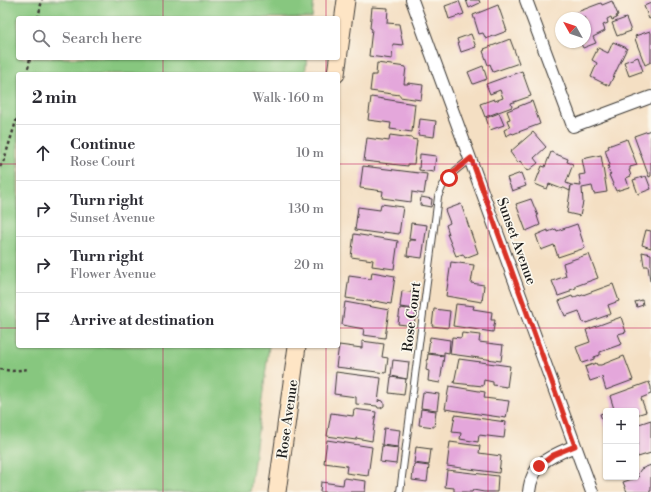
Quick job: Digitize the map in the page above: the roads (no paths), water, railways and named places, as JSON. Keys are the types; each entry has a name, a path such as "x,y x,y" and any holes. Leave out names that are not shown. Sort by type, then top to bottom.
{"street":[{"path":"340,44 346,0"},
{"name":"Sunset Avenue","path":"412,0 592,492"},
{"path":"526,0 573,126 651,97"},
{"path":"336,72 338,60"},
{"name":"Rose Avenue","path":"277,492 297,348"},
{"path":"529,492 530,481 539,466 553,455 575,446"}],"lane":[{"name":"Rose Court","path":"400,492 438,197 443,185 455,171 471,158"}]}
